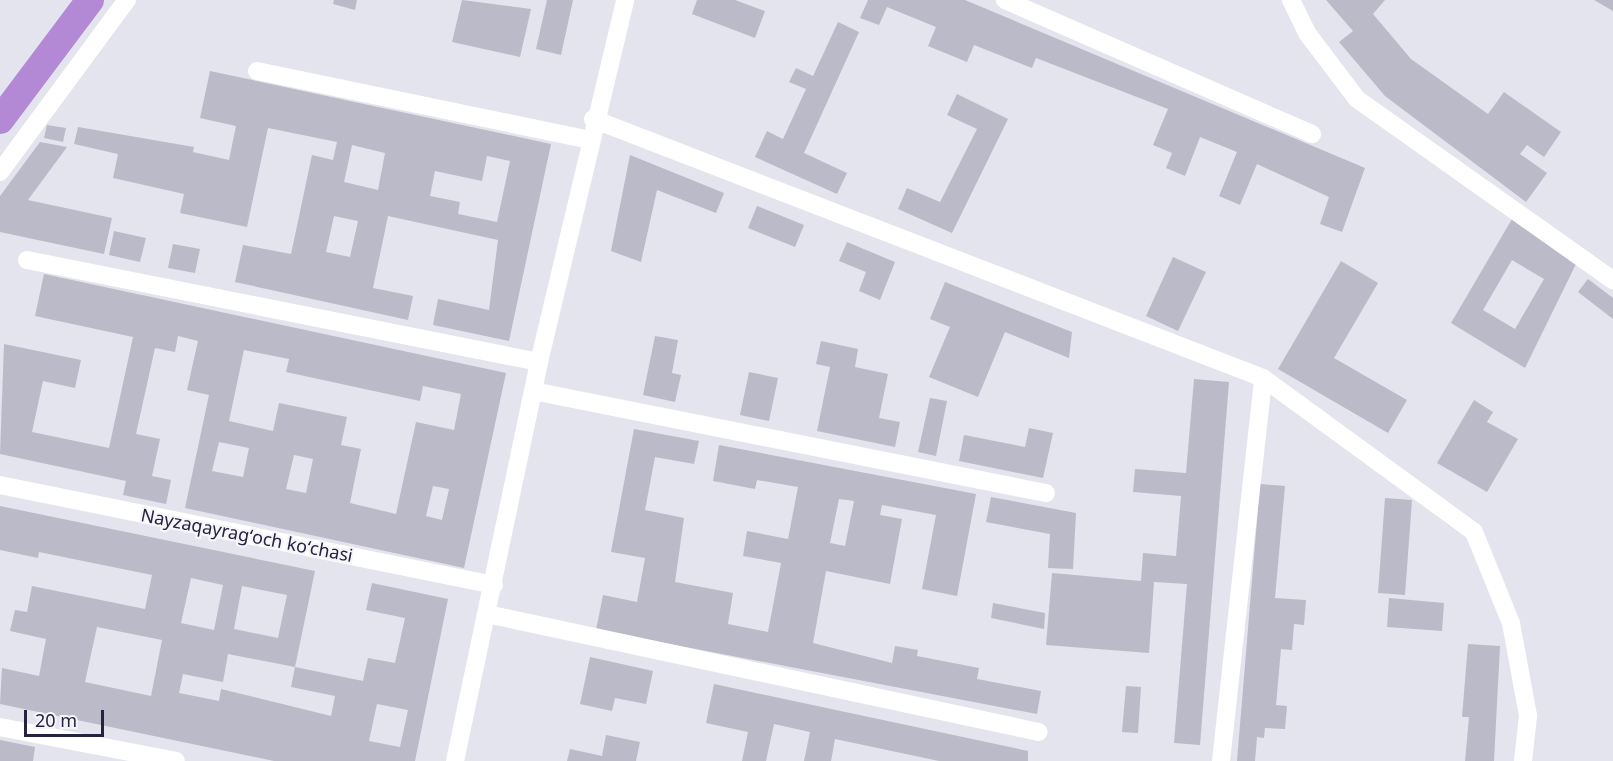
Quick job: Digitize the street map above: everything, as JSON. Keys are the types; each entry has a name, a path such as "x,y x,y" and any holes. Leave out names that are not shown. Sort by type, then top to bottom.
{"street":[{"path":"0,172 127,0"},
{"path":"456,761 539,362 593,119 625,0"},
{"path":"1005,0 1312,134"},
{"path":"1291,0 1307,33 1357,99 1613,280"},
{"path":"257,71 589,140"},
{"path":"593,119 1263,378 1474,532 1510,623 1528,716 1523,761"},
{"path":"27,260 539,362"},
{"path":"1221,761 1263,378"},
{"path":"533,391 1046,493"},
{"name":"Nayzaqayragʻoch koʻchasi","path":"0,485 494,585"},
{"path":"487,614 1038,732"},
{"path":"0,727 176,761"}],"building":[{"path":"334,0 357,0 355,10 333,4"},
{"path":"462,0 531,9 520,57 452,42"},
{"path":"547,0 573,0 561,55 536,49"},
{"path":"697,0 735,0 765,11 755,38 692,14"},
{"path":"868,0 965,0 1365,168 1342,232 1320,224 1329,197 1257,164 1240,205 1219,196 1237,152 1200,137 1185,176 1166,168 1172,153 1153,145 1168,109 1036,58 1032,68 974,45 967,62 928,46 936,27 887,7 879,25 860,18"},
{"path":"1326,0 1385,0 1373,14 1411,59 1488,114 1504,92 1561,132 1544,157 1527,145 1520,154 1547,173 1526,202 1385,96 1339,42 1353,31"},
{"path":"1594,0 1613,0 1613,11"},
{"path":"838,22 859,32 804,153 847,173 837,194 755,157 767,131 783,139 806,89 789,82 796,68 813,76"},
{"path":"210,71 551,144 509,341 433,325 438,299 489,310 498,240 388,216 373,288 413,296 408,320 235,282 243,245 291,254 312,155 333,160 337,142 268,128 247,227 180,213 184,194 113,178 118,154 74,144 78,127 194,147 193,152 229,160 236,126 200,118","holes":["352,145 385,153 378,190 344,182","487,156 510,161 497,222 458,214 460,202 430,196 435,171 482,181","334,216 358,221 350,257 326,252"]},
{"path":"957,94 1008,119 952,233 898,209 907,188 940,202 977,129 947,115"},
{"path":"47,125 66,128 63,142 44,138"},
{"path":"40,142 67,147 28,200 112,218 104,254 0,232 0,196"},
{"path":"630,155 724,193 716,213 657,190 641,262 611,251"},
{"path":"757,206 804,225 795,247 748,228"},
{"path":"1512,219 1576,264 1525,368 1451,323","holes":["1512,260 1544,279 1515,329 1483,310"]},
{"path":"114,231 146,238 140,262 109,255"},
{"path":"847,242 895,262 880,300 859,291 866,272 839,261"},
{"path":"173,244 200,249 195,273 168,268"},
{"path":"1173,257 1206,272 1178,331 1146,316"},
{"path":"1341,261 1378,283 1334,358 1407,400 1388,433 1278,369"},
{"path":"44,274 506,373 464,568 185,508 209,395 187,390 198,341 178,336 175,352 155,348 136,434 160,439 152,476 171,480 166,504 123,495 126,481 0,454 4,344 81,360 75,388 43,381 32,432 109,448 133,337 35,316","holes":["244,350 289,359 286,372 420,401 423,386 461,394 454,430 416,422 396,514 350,503 361,449 341,445 347,417 279,403 273,431 229,421","219,442 249,448 243,477 212,471","294,455 313,459 306,493 286,489","433,486 449,489 442,520 426,516"]},
{"path":"1588,279 1613,298 1613,319 1578,292"},
{"path":"945,282 1072,332 1069,358 1005,332 978,397 929,377 950,327 930,319"},
{"path":"655,336 678,340 672,373 681,375 675,402 643,395"},
{"path":"821,341 858,349 855,367 888,374 879,418 900,422 895,447 817,431 830,367 816,364"},
{"path":"749,372 778,378 769,421 740,415"},
{"path":"1194,379 1229,382 1200,745 1174,743 1187,584 1154,582 1149,653 1046,645 1052,573 1141,581 1143,553 1176,556 1181,496 1133,492 1135,469 1186,473"},
{"path":"930,398 947,401 936,456 918,452"},
{"path":"1474,400 1493,412 1487,422 1518,439 1487,492 1437,463"},
{"path":"1029,428 1053,433 1043,478 959,461 964,435 1025,447"},
{"path":"634,429 699,441 694,464 655,457 645,510 684,518 675,582 733,593 728,624 768,632 781,563 743,556 747,531 788,539 798,487 757,480 755,489 713,481 719,445 976,494 957,596 922,589 936,515 882,505 880,515 902,519 890,584 826,571 813,643 892,663 895,646 918,650 917,656 979,668 977,679 1041,691 1037,714 596,630 603,595 637,602 645,558 611,552","holes":["839,499 854,501 845,546 830,543"]},
{"path":"1260,484 1285,486 1275,598 1306,600 1304,625 1294,624 1292,650 1281,649 1276,705 1287,706 1285,729 1265,728 1264,738 1257,737 1255,761 1237,761"},
{"path":"991,497 1076,513 1073,569 1048,568 1050,534 986,522"},
{"path":"1385,498 1412,500 1405,595 1378,593"},
{"path":"0,506 315,571 295,667 363,681 368,658 395,663 405,618 366,610 372,583 448,599 415,761 274,761 0,704 2,668 39,676 46,639 10,631 15,610 27,612 32,586 145,609 152,575 39,552 38,558 0,550","holes":["191,578 223,585 214,630 181,623","242,586 287,595 278,638 234,629","97,627 162,640 151,696 85,682","228,654 295,667 291,687 335,696 331,716 221,689 219,701 179,693 183,674 223,682","377,704 408,710 400,747 369,741"]},
{"path":"1389,598 1444,603 1442,631 1387,627"},
{"path":"993,603 1045,613 1044,629 991,618"},
{"path":"1468,644 1500,646 1494,761 1465,761 1469,717 1462,717"},
{"path":"590,657 653,671 646,704 615,698 612,711 580,704"},
{"path":"714,684 1028,751 1028,761 939,761 835,739 831,761 804,761 810,732 774,724 766,761 742,761 748,732 706,723"},
{"path":"1126,686 1141,687 1138,733 1122,732"},
{"path":"606,735 640,742 636,761 567,761 570,749 602,756"},
{"path":"0,740 35,747 33,761 0,761"}],"waterway":[{"path":"0,120 90,0"}]}
